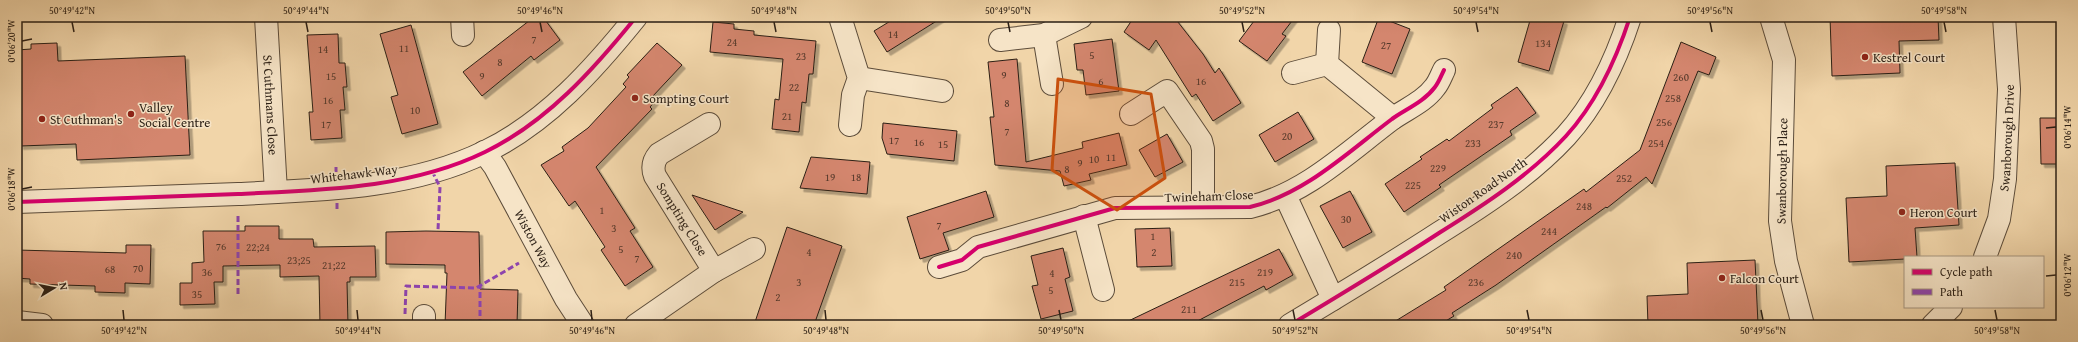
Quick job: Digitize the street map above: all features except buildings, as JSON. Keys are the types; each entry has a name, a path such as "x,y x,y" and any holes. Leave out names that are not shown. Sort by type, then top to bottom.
{"street":[{"name":"St Cuthmans Close","path":"266,17 276,192"},
{"name":"Whitehawk Way","path":"17,202 276,192 363,186 432,171 484,152 509,139 555,105 601,58 636,17"},
{"path":"840,17 859,78 853,95 850,125"},
{"path":"1000,40 1044,35 1081,17"},
{"name":"Wiston Road North","path":"1290,325 1482,206 1535,166 1566,136 1594,98 1611,68 1630,17"},
{"name":"Swanborough Place","path":"1771,17 1784,60 1780,221 1786,261 1803,325"},
{"name":"Swanborough Drive","path":"1985,256 1999,220 2005,179 2009,89 2004,17"},
{"path":"1327,64 1329,30"},
{"path":"1044,35 1052,84"},
{"path":"1293,73 1327,64"},
{"path":"1327,64 1393,118"},
{"name":"Twineham Close","path":"939,267 962,260 978,248 1115,208 1250,207 1271,202 1285,195 1349,153 1393,118 1414,106 1435,87 1444,70"},
{"path":"859,78 942,91"},
{"name":"Twineham Close","path":"1131,114 1167,92 1201,141 1203,149 1203,207"},
{"name":"Sompting Close","path":"709,124 659,154 654,161 653,168 657,180 714,271"},
{"name":"Wiston Way","path":"484,152 495,167 555,280 583,325"},
{"path":"1285,195 1333,299"},
{"path":"1084,216 1103,290"},
{"name":"Sompting Close","path":"636,325 714,271 754,249"},
{"path":"1933,325 1950,308"},
{"path":"17,322 42,325"}],"highlighted area":[{"path":"1058,79 1151,94 1165,178 1117,210 1052,170"}],"marked path":[{"path":"336,167 336,172"},
{"path":"432,171 440,187 438,230"},
{"path":"337,203 337,212"},
{"path":"238,216 238,295"},
{"path":"405,314 406,286 476,288 519,263"},
{"path":"480,285 480,325"}],"cycle path":[{"path":"17,202 333,189 426,174 485,152 508,140 529,126 549,110 586,75 636,17"},
{"path":"1290,325 1473,212 1506,189 1537,164 1566,136 1577,123 1596,95 1612,65 1630,17"},
{"path":"939,267 962,260 978,247 1115,208 1250,207 1270,201 1307,182 1342,158 1392,119 1426,97 1435,87 1444,70"}],"place":[{"name":"Kestrel Court","path":"1865,57"},
{"name":"Sompting Court","path":"635,98"},
{"name":"Valley Social Centre","path":"131,114"},
{"name":"St Cuthman's","path":"42,119"},
{"name":"Heron Court","path":"1902,212"},
{"name":"Falcon Court","path":"1722,278"}]}
